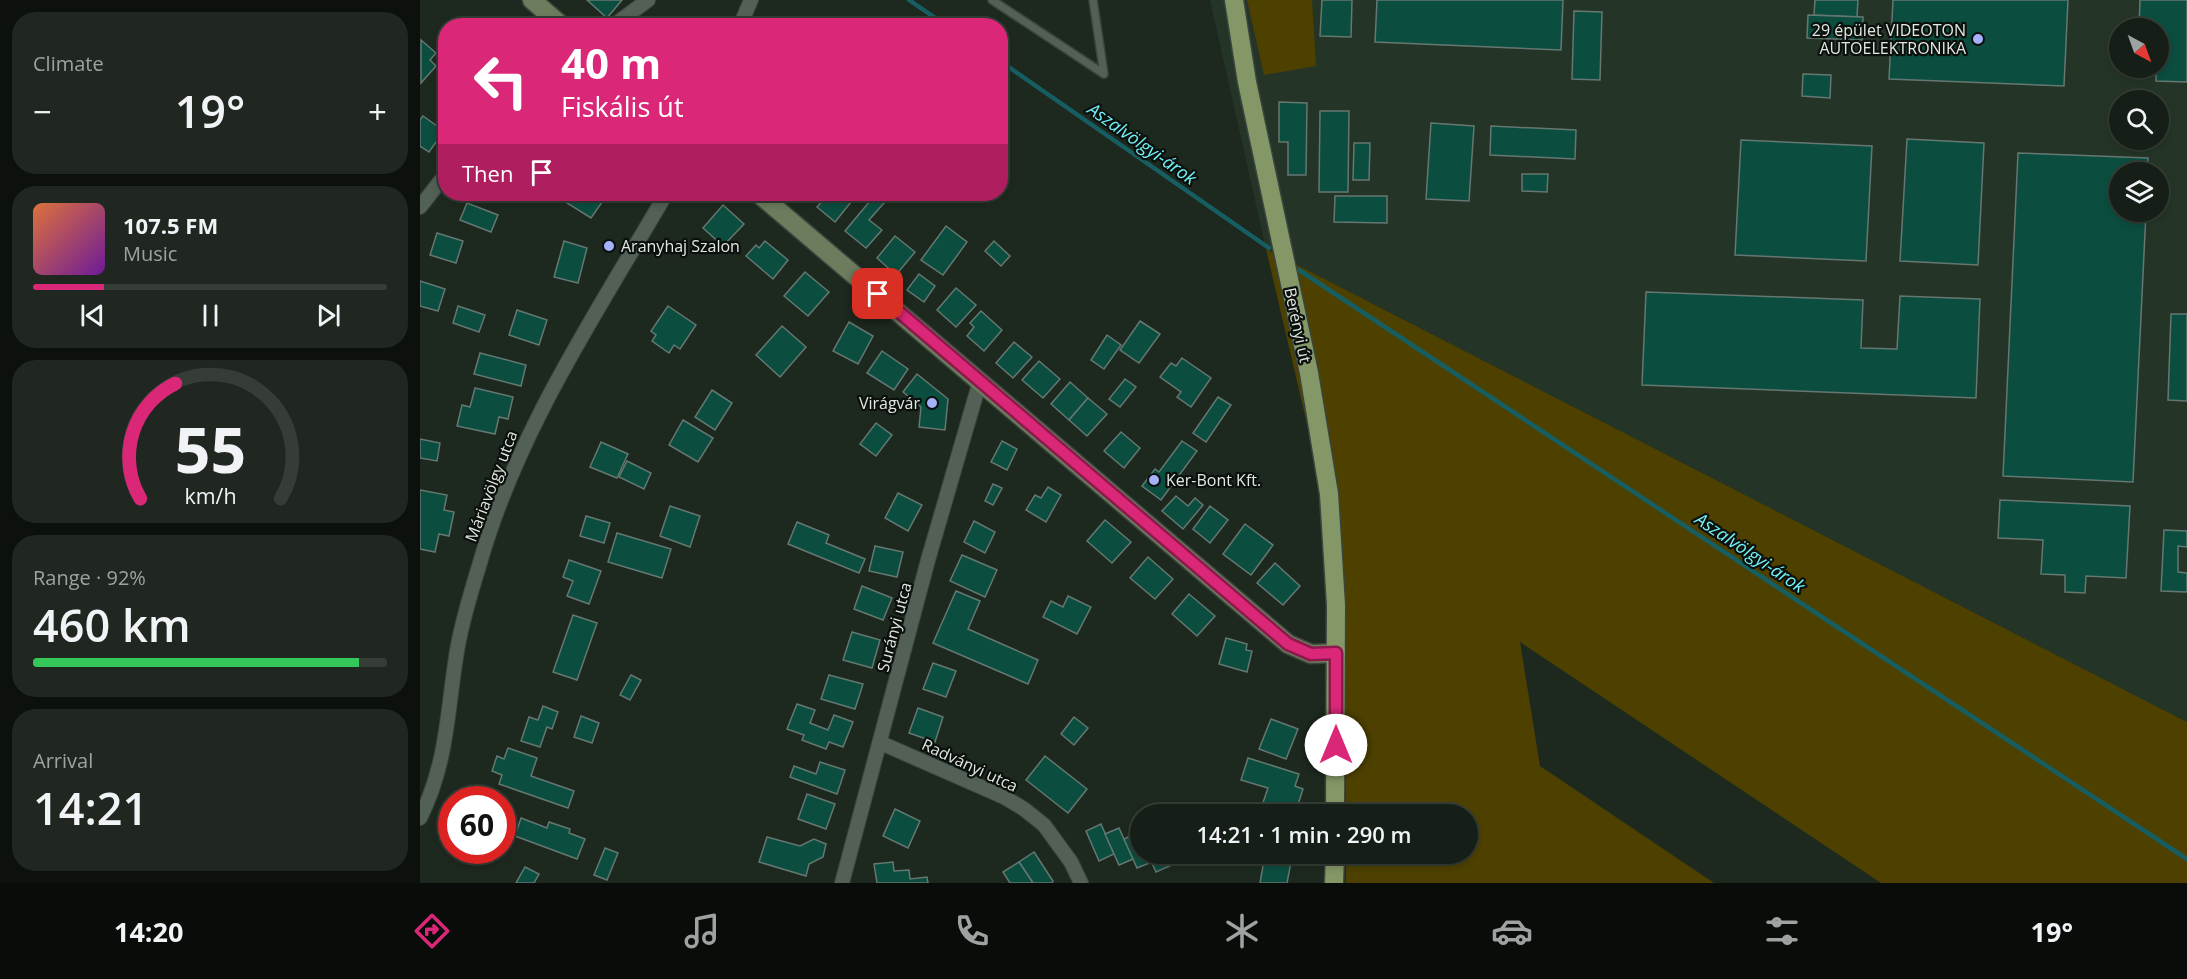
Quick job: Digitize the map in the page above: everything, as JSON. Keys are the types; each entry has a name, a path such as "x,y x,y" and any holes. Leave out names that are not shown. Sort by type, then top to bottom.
{"main road":[{"name":"Berényi út","path":"1234,0 1247,82 1309,373 1328,483 1333,539 1336,653 1335,804"},
{"path":"1334,883 1335,864"}],"street":[{"path":"532,0 553,18"},
{"path":"624,18 648,0"},
{"path":"743,18 751,0"},
{"path":"420,207 438,184"},
{"name":"Máriavölgy utca","path":"420,818 444,748 458,645 479,565 511,476 551,391 662,201"},
{"path":"767,201 1288,644 1311,654 1336,653"},
{"name":"Surányi utca","path":"842,883 928,560 980,381"},
{"name":"Radványi utca","path":"880,743 1004,797 1024,809 1044,825 1071,862 1081,883"}],"lane":[{"path":"992,0 1104,74 1093,0"}],"shaded area":[{"path":"1210,0 2187,0 2187,722 1266,249"},
{"path":"1247,0 1312,0 1316,66 1264,75"},
{"path":"1266,249 2187,722 2187,883 1881,883 1520,642 1540,766 1714,883 1346,883 1346,864 1478,864 1478,804 1346,804 1346,733 1333,535"}],"building":[{"path":"587,0 622,0 607,18"},
{"path":"1322,0 1352,0 1351,37 1320,36"},
{"path":"1377,0 1563,0 1561,50 1375,42"},
{"path":"1815,0 1858,0 1857,17 1814,15"},
{"name":"29 épület VIDEOTON AUTOELEKTRONIKA","path":"1893,0 2068,0 2064,86 1889,79"},
{"path":"2140,0 2187,0 2187,82 2156,81 2156,78 2169,78 2169,18 2139,18"},
{"path":"1574,11 1602,12 1600,80 1572,79"},
{"path":"1808,15 1863,17 1862,40 1807,38"},
{"path":"421,40 436,53 430,60 436,66 421,83"},
{"path":"1803,74 1831,75 1830,98 1802,96"},
{"path":"1279,102 1307,103 1306,175 1288,175 1288,142 1279,142"},
{"path":"1320,111 1349,111 1348,192 1319,192"},
{"path":"423,116 438,127 438,139 429,152 420,146 420,120"},
{"path":"1431,123 1474,126 1469,201 1426,199"},
{"path":"1491,126 1576,130 1575,159 1490,155"},
{"path":"1907,139 1984,143 1978,265 1900,261"},
{"path":"1741,140 1872,146 1866,261 1735,255"},
{"path":"1354,143 1370,143 1369,180 1353,180"},
{"path":"2018,153 2148,158 2148,162 2109,162 2109,222 2146,222 2133,482 2003,476"},
{"path":"1522,174 1548,174 1547,192 1522,191"},
{"path":"1335,196 1387,196 1387,223 1334,222"},
{"path":"568,201 603,201 591,218 567,203"},
{"path":"822,201 851,202 835,222 817,207"},
{"path":"870,201 884,203 869,220 882,230 866,248 845,231"},
{"path":"467,203 498,215 491,232 460,220"},
{"path":"723,205 744,224 723,246 703,228"},
{"path":"946,226 967,242 943,275 921,260"},
{"path":"437,233 463,241 456,263 430,255"},
{"path":"895,236 915,252 896,275 877,258"},
{"path":"564,241 587,248 578,283 554,277"},
{"path":"765,241 788,260 773,279 746,256 756,245 759,248"},
{"path":"994,241 1010,256 1001,266 985,251"},
{"path":"805,272 829,292 808,316 784,296"},
{"path":"919,274 935,286 924,302 907,290"},
{"path":"420,281 445,289 438,311 420,306"},
{"path":"956,288 976,305 956,327 937,310"},
{"path":"1646,292 1863,300 1861,348 1897,349 1900,296 1980,299 1976,398 1642,385"},
{"path":"458,306 485,315 479,332 453,323"},
{"path":"668,306 696,325 680,349 674,345 669,353 652,341 656,335 651,331"},
{"path":"517,310 547,320 539,345 509,335"},
{"path":"981,311 1002,330 984,351 967,336 974,327 970,323"},
{"path":"2171,314 2187,314 2187,401 2168,400"},
{"path":"1140,321 1160,334 1139,363 1120,350"},
{"path":"849,322 873,336 858,364 833,351"},
{"path":"782,326 806,347 780,377 756,355"},
{"path":"1107,335 1121,345 1104,369 1091,360"},
{"path":"1014,342 1032,357 1013,378 996,363"},
{"path":"882,351 908,369 894,390 867,373"},
{"path":"480,353 526,365 521,386 474,374"},
{"path":"1182,358 1211,378 1191,407 1177,397 1181,392 1160,377 1171,363 1176,366"},
{"path":"1039,361 1060,379 1043,398 1022,380"},
{"name":"Virágvár","path":"917,374 948,399 945,430 919,427 921,407 903,392"},
{"path":"1125,379 1136,387 1120,407 1109,399"},
{"path":"1070,382 1088,398 1069,420 1051,404"},
{"path":"475,388 513,397 508,419 499,417 495,434 457,426 462,405 470,407"},
{"path":"712,390 732,403 715,430 695,417"},
{"path":"1218,397 1231,405 1206,442 1193,433"},
{"path":"1088,398 1107,414 1087,436 1069,420"},
{"path":"683,420 713,438 698,462 669,445"},
{"path":"876,423 892,435 876,456 860,444"},
{"path":"1121,432 1140,448 1124,468 1104,451"},
{"path":"420,439 440,443 437,461 420,458"},
{"path":"1002,441 1017,449 1007,470 991,462"},
{"path":"1182,441 1197,451 1161,500 1142,486 1155,469 1159,472"},
{"path":"601,442 628,454 617,478 590,467"},
{"path":"627,461 651,473 644,489 619,477"},
{"path":"993,484 1002,488 993,505 985,501"},
{"path":"1048,487 1061,495 1046,522 1026,510 1035,495 1041,498"},
{"path":"420,490 447,495 444,510 454,512 449,536 439,534 435,552 420,549"},
{"path":"898,493 922,505 908,531 885,518"},
{"path":"1176,496 1188,506 1195,498 1203,505 1183,529 1162,511"},
{"path":"2000,500 2130,506 2126,578 2086,576 2085,593 2065,592 2065,575 2041,574 2043,540 1998,538"},
{"path":"670,506 700,516 690,547 660,536"},
{"path":"1210,506 1228,520 1210,543 1193,529"},
{"path":"586,516 610,523 604,543 580,536"},
{"path":"1105,520 1131,542 1112,563 1087,541"},
{"path":"974,521 995,532 985,553 964,542"},
{"path":"797,522 829,535 826,543 865,559 859,573 788,544"},
{"path":"1245,524 1273,545 1251,575 1223,554"},
{"path":"2164,530 2187,531 2187,547 2178,546 2178,572 2187,573 2187,592 2161,591"},
{"path":"617,533 671,549 662,578 608,562"},
{"path":"875,546 903,552 897,577 869,571"},
{"path":"962,555 997,570 985,597 950,581"},
{"path":"1148,557 1173,579 1155,599 1130,578"},
{"path":"569,560 601,571 589,604 567,596 573,581 563,577"},
{"path":"1275,563 1300,586 1283,605 1257,583"},
{"path":"862,586 892,598 883,620 854,609"},
{"path":"956,591 980,601 968,629 1038,660 1028,684 933,643"},
{"path":"1189,594 1215,616 1197,636 1172,614"},
{"path":"1068,596 1091,607 1077,634 1043,617 1051,601 1063,607"},
{"path":"573,615 597,623 577,680 553,672"},
{"path":"852,632 880,640 872,668 843,660"},
{"path":"1226,638 1247,644 1246,650 1252,651 1247,672 1219,664"},
{"path":"933,663 956,671 946,697 923,689"},
{"path":"631,675 641,680 630,700 620,695"},
{"path":"829,675 863,684 855,709 821,699"},
{"path":"797,704 815,710 810,723 828,730 834,715 853,722 843,747 829,742 826,749 802,740 804,735 787,729"},
{"path":"543,706 558,712 552,729 547,727 540,747 521,741 529,717 538,720"},
{"path":"918,708 943,717 935,742 909,733"},
{"path":"581,716 599,723 592,743 574,737"},
{"path":"1074,717 1088,728 1074,745 1061,734"},
{"path":"1271,719 1298,729 1286,759 1259,749"},
{"path":"508,748 537,758 531,776 574,791 568,808 516,790 516,786 499,784 502,775 492,771 497,756 504,759"},
{"path":"1045,756 1087,789 1068,813 1026,780"},
{"path":"1248,758 1299,774 1295,786 1303,789 1298,804 1262,804 1268,788 1241,780"},
{"path":"820,762 845,770 837,794 790,777 794,766 816,774"},
{"path":"807,794 835,804 826,829 798,819"},
{"path":"895,809 920,821 908,848 883,836"},
{"path":"521,818 547,828 549,822 570,829 569,833 585,839 577,859 516,836"},
{"path":"1101,824 1114,854 1099,861 1086,831"},
{"path":"1119,828 1130,852 1130,860 1119,865 1105,834"},
{"path":"1130,836 1130,852 1124,839"},
{"path":"767,837 800,846 814,839 826,844 823,857 809,864 806,876 759,862"},
{"path":"605,848 618,853 607,880 594,875"},
{"path":"1034,852 1053,881 1052,883 1033,883 1019,862"},
{"path":"893,862 894,871 909,870 910,879 927,877 928,883 877,883 874,864"},
{"path":"1019,862 1033,883 1010,883 1003,872"},
{"path":"1135,864 1147,864 1137,868"},
{"path":"1152,864 1172,865 1156,872"},
{"path":"1263,864 1291,864 1287,883 1260,883"},
{"path":"525,867 539,874 534,883 516,883"}],"waterway":[{"name":"Aszalvölgyi-árok","path":"909,0 935,18"},
{"name":"Aszalvölgyi-árok","path":"1008,67 1269,248"},
{"name":"Aszalvölgyi-árok","path":"1299,270 2187,859"}],"place":[{"name":"29 épület VIDEOTON AUTOELEKTRONIKA","path":"1978,39"},
{"name":"Aranyhaj Szalon","path":"609,246"},
{"name":"Virágvár","path":"932,403"},
{"name":"Ker-Bont Kft.","path":"1154,480"}],"route":[{"path":"878,294 1288,644 1311,654 1336,653 1336,745"}]}
